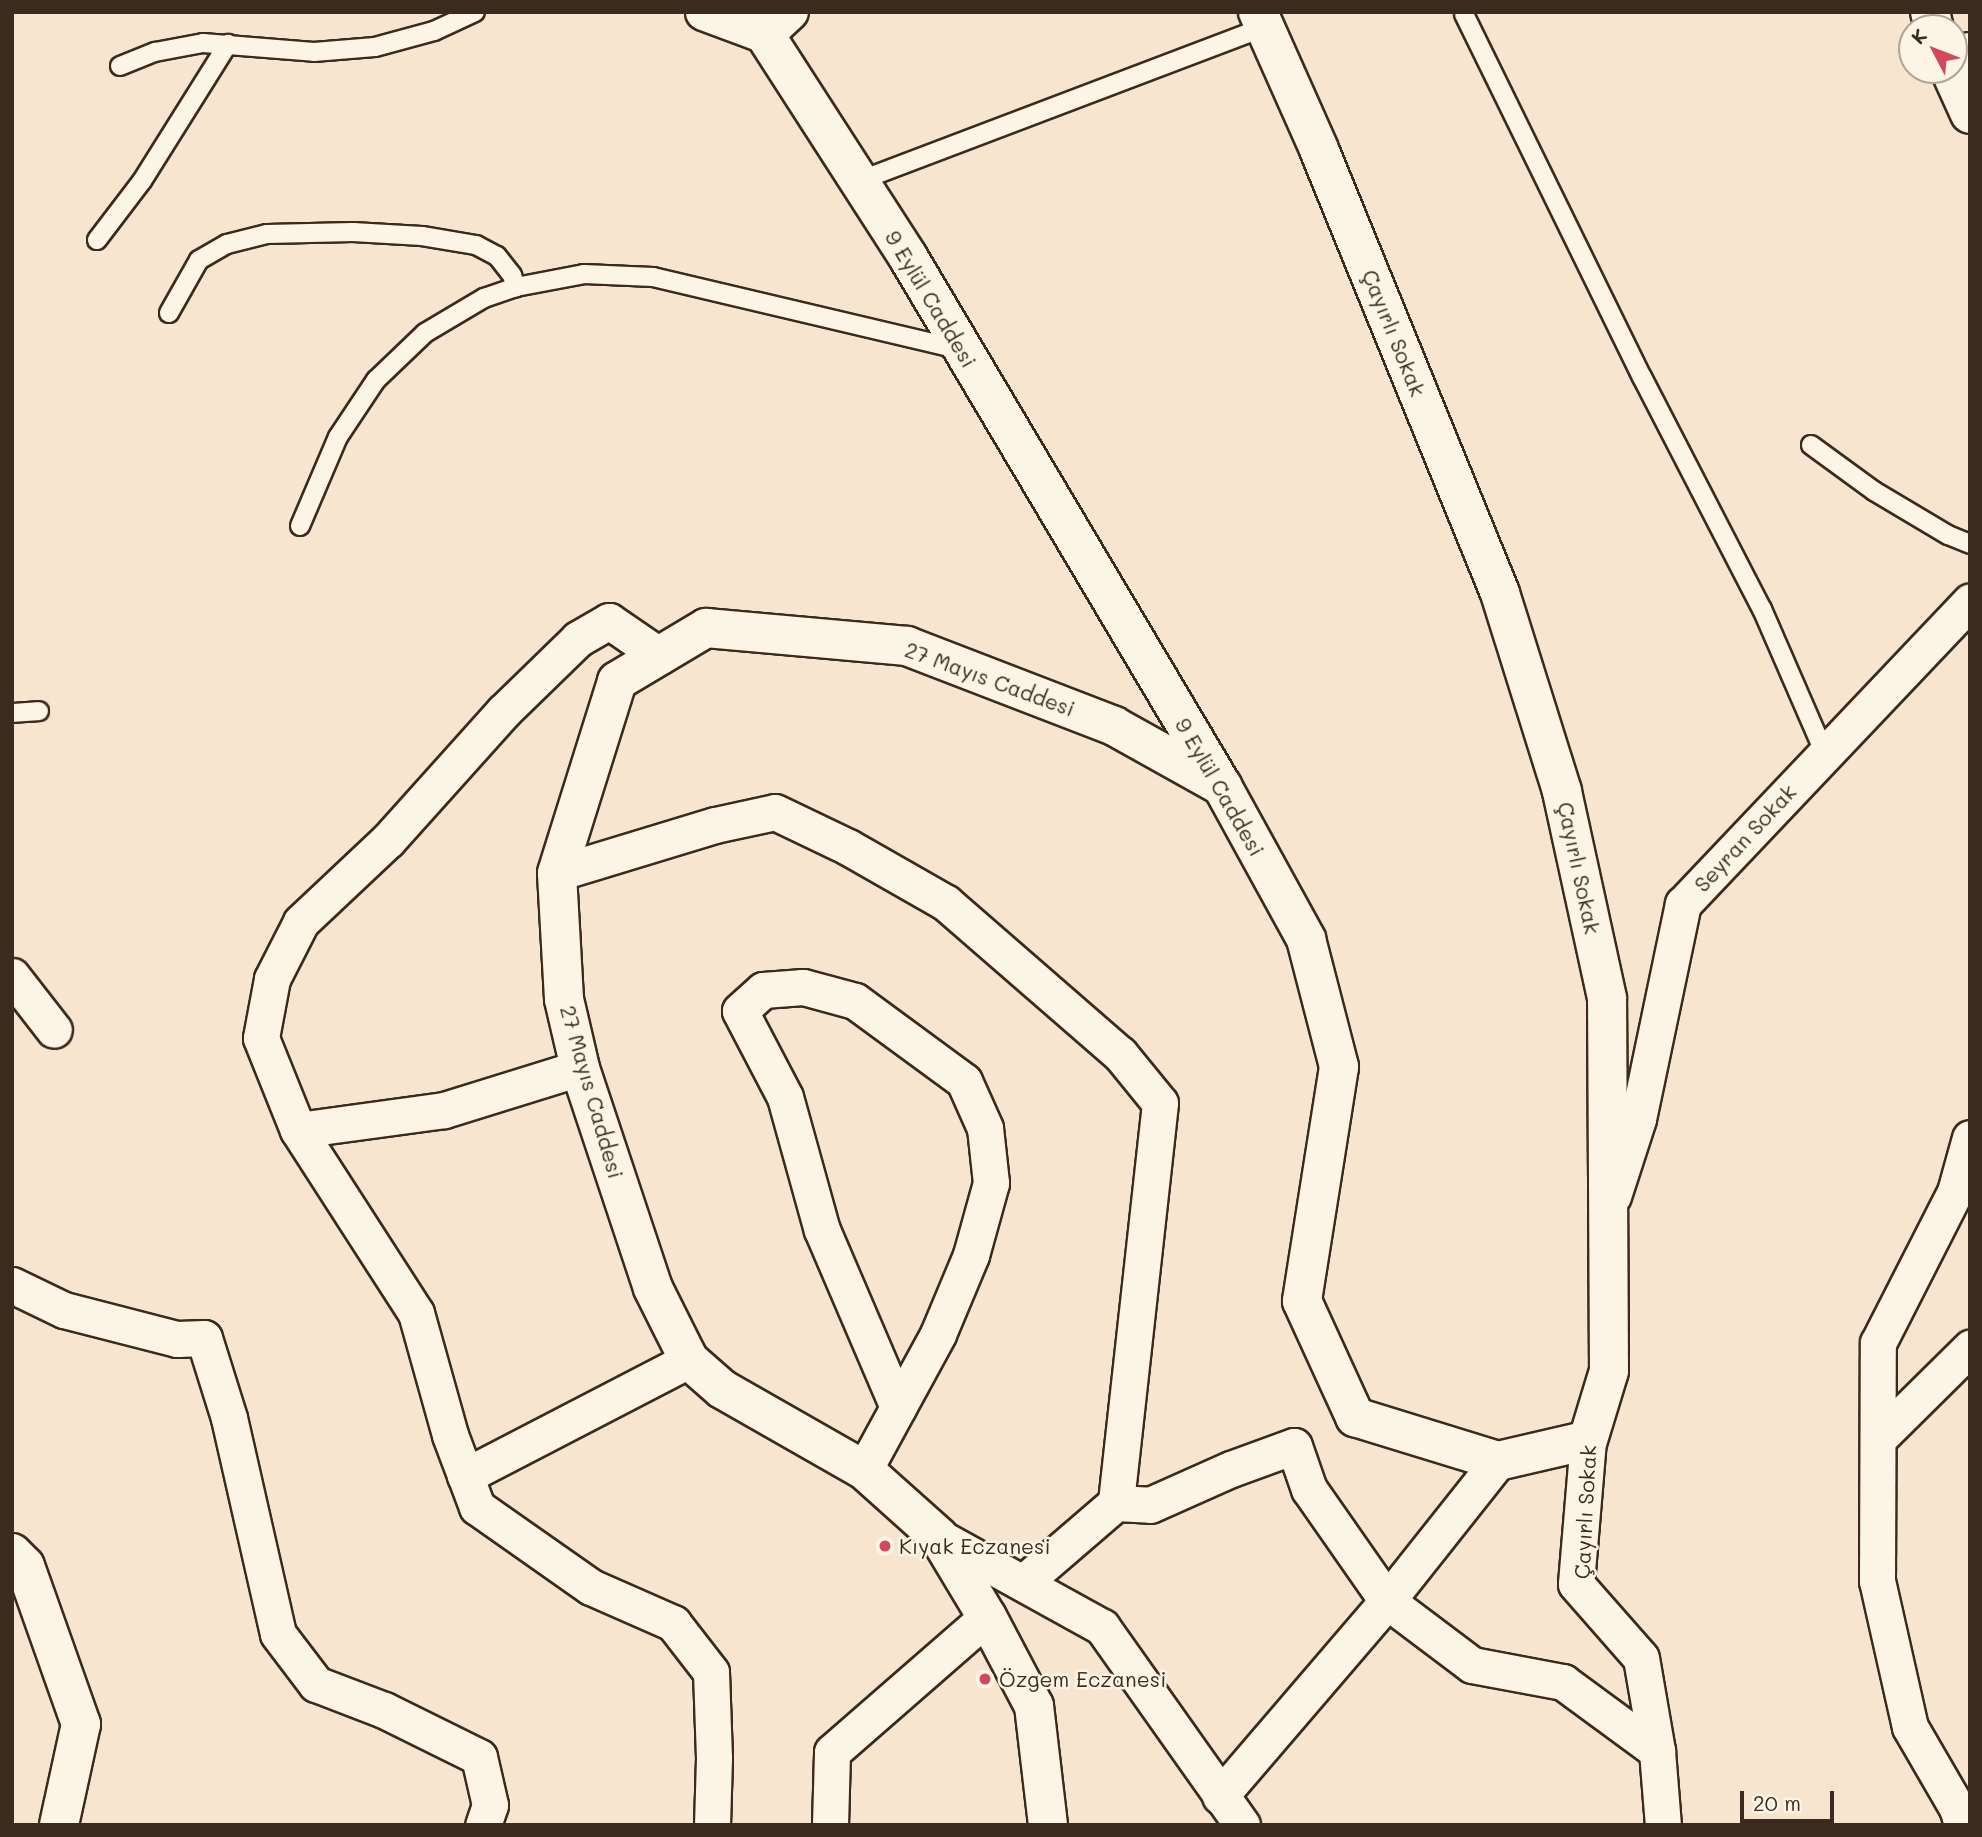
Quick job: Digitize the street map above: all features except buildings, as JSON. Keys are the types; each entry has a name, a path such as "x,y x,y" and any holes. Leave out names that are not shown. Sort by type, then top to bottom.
{"street":[{"path":"703,12 765,20"},
{"name":"9 Eylül Caddesi","path":"765,20 1222,786 1306,939 1339,1067 1302,1301 1355,1417 1498,1461"},
{"name":"Çayırlı Sokak","path":"1261,20 1319,149 1500,593 1562,791 1606,999 1609,1371 1588,1440 1576,1584 1641,1658 1657,1751 1663,1825"},
{"path":"1956,84 1970,114"},
{"name":"Seyran Sokak","path":"1607,1214 1638,1119 1683,904 1970,602"},
{"path":"660,656 609,621 578,639 503,712 388,840 300,922 272,979 261,1038 298,1130 416,1313 465,1476 477,1507 592,1587 673,1623 711,1672 712,1825"},
{"name":"27 Mayıs Caddesi","path":"1048,1825 1034,1706 987,1617 939,1537 864,1470 722,1388 689,1360 653,1288 580,1068 564,999 557,873 617,681 706,628 906,646 1114,726 1222,786"},
{"path":"557,873 715,825 775,812 848,847 946,903 1120,1054 1160,1103 1116,1503"},
{"path":"12,976 54,1030"},
{"path":"864,1470 938,1334 971,1255 991,1183 985,1128 964,1081 855,1001 803,987 763,990 740,1012 785,1097 822,1230 898,1407"},
{"path":"298,1130 444,1110 580,1068"},
{"path":"1963,1805 1910,1727 1877,1581 1880,1437 1878,1343 1955,1192 1970,1138"},
{"path":"12,1285 76,1313 177,1339 204,1338 229,1418 278,1634 316,1684 384,1710 479,1757 491,1805 483,1825"},
{"path":"1880,1437 1970,1348"},
{"path":"465,1476 689,1360"},
{"path":"1220,1796 1387,1601 1498,1461 1588,1440"},
{"path":"1024,1582 1116,1503 1150,1504 1231,1469 1294,1447 1309,1489 1387,1601 1472,1665 1563,1682 1657,1751"},
{"path":"939,1537 1102,1627 1242,1825"},
{"path":"12,1553 25,1566 81,1724 59,1825"},
{"path":"830,1825 832,1752 987,1617"}],"lane":[{"path":"120,66 179,46 228,44 314,52 375,47 434,31 475,12"},
{"path":"1464,14 1642,377 1762,609 1825,754"},
{"path":"859,181 1261,20"},
{"path":"97,240 142,181 228,44"},
{"path":"169,313 199,261 227,244 267,234 353,232 422,236 476,245 498,256 512,275 516,287"},
{"path":"300,526 338,437 376,380 399,355 435,326 484,299 516,287 584,274 653,278 961,350"},
{"path":"1811,445 1885,498 1948,535 1970,544"},
{"path":"12,713 39,711"}],"place":[{"name":"Kıyak Eczanesi","path":"885,1546"},
{"name":"Özgem Eczanesi","path":"985,1679"}]}
